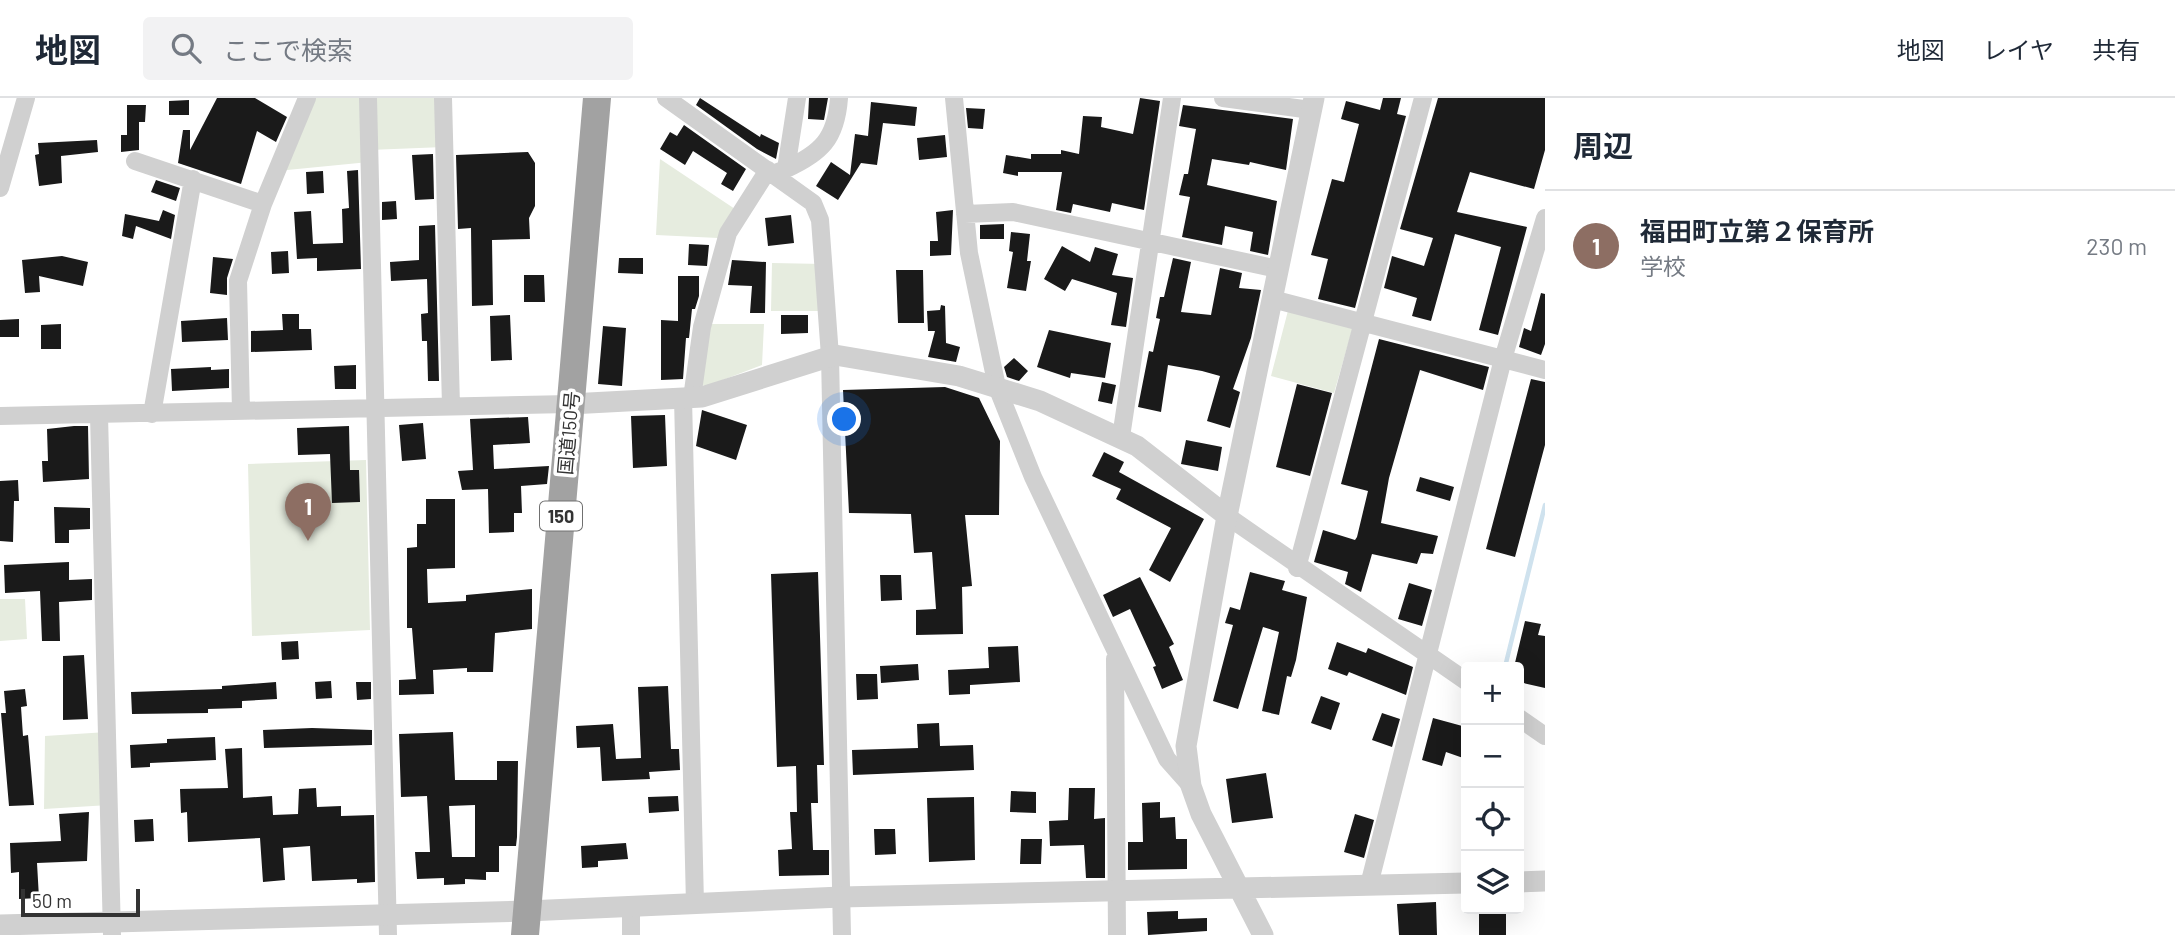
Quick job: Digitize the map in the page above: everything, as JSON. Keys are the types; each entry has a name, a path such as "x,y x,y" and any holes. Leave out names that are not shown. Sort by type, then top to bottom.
{"highway":[{"name":"国道150号","path":"526,923 597,98"}],"street":[{"path":"0,188 26,98"},
{"path":"241,411 239,281 263,204 307,98"},
{"path":"368,98 388,925"},
{"path":"443,98 451,406"},
{"path":"666,98 775,171 813,203 820,220 830,356 842,935"},
{"path":"695,904 687,398 715,273 729,233 775,171 797,98"},
{"path":"775,171 819,152 829,137 839,98"},
{"path":"954,98 975,294 997,387 1033,477 1167,759 1191,786"},
{"path":"1121,438 1171,98"},
{"path":"1223,98 1312,104 1227,516 1186,746 1191,786 1201,814 1263,935"},
{"path":"1297,568 1423,98"},
{"path":"135,161 263,204"},
{"path":"152,414 192,179"},
{"path":"965,214 1013,212 1278,269"},
{"path":"1369,885 1503,359 1545,218"},
{"path":"1272,299 1545,370"},
{"path":"0,416 570,404 687,398 830,356 959,376 1041,401 1121,438 1297,568 1461,677"},
{"path":"99,415 112,928"},
{"path":"1115,652 1117,935"},
{"path":"1524,721 1545,736"},
{"path":"1524,882 1545,881"},
{"path":"0,925 112,928 526,923 631,907 841,897 1461,883"},
{"path":"631,907 631,935"}],"shaded area":[{"path":"307,98 442,98 444,147 369,150 369,162 277,171"},
{"path":"660,159 735,209 718,238 656,235"},
{"path":"772,263 824,264 827,311 771,311"},
{"path":"1290,303 1355,320 1334,393 1271,376"},
{"path":"708,324 764,324 762,365 707,386 698,385"},
{"path":"366,460 370,630 252,636 248,464"},
{"path":"0,599 25,599 27,639 0,641"},
{"path":"107,732 109,805 44,809 45,736"}],"building":[{"path":"217,98 255,98 287,117 276,142 257,131 241,184 178,163 183,130 190,130 190,150"},
{"path":"700,98 760,137 761,134 779,143 776,159 757,149 696,105"},
{"path":"809,98 828,98 824,120 808,119"},
{"path":"1140,98 1160,101 1144,210 1112,203 1110,212 1073,204 1071,213 1056,210 1062,172 1018,172 1018,176 1003,173 1006,155 1031,159 1031,154 1061,154 1061,150 1079,154 1083,116 1102,117 1101,127 1133,134"},
{"path":"1383,98 1401,98 1397,114 1406,116 1355,308 1318,299 1328,259 1311,255 1332,179 1344,182 1359,124 1341,119 1346,101 1380,110"},
{"path":"1438,98 1545,98 1545,150 1534,189 1470,172 1457,212 1527,227 1498,335 1479,330 1501,247 1455,234 1431,321 1412,316 1417,298 1384,288 1392,256 1424,266 1433,238 1400,229"},
{"path":"189,100 189,115 169,115 169,101"},
{"path":"871,102 917,107 915,126 883,123 877,165 861,163 838,200 816,186 831,162 850,175 855,134 868,136"},
{"path":"127,105 146,105 145,122 139,122 139,150 121,152 121,135 127,135"},
{"path":"1183,105 1293,119 1286,170 1250,162 1249,165 1212,159 1207,185 1277,201 1268,255 1250,251 1253,232 1225,226 1222,245 1182,237 1190,197 1179,195 1184,174 1188,174 1196,129 1179,126"},
{"path":"966,108 985,109 983,129 968,128"},
{"path":"684,125 746,169 733,191 721,184 727,173 693,151 685,165 660,149 670,132 677,136"},
{"path":"945,135 947,157 919,160 917,138"},
{"path":"97,140 98,152 61,156 62,183 39,186 35,155 39,154 38,143"},
{"path":"528,152 535,163 535,206 529,218 530,239 492,240 493,305 472,306 471,228 458,229 456,155"},
{"path":"433,154 434,199 415,200 412,155"},
{"path":"358,170 361,269 317,271 317,258 297,259 294,212 311,211 313,244 343,243 342,209 349,208 347,171"},
{"path":"323,171 324,193 307,194 306,172"},
{"path":"156,180 180,188 176,201 151,192"},
{"path":"396,201 397,219 382,220 382,202"},
{"path":"163,210 175,215 171,239 136,226 133,239 122,236 125,214 159,221"},
{"path":"953,210 951,255 930,256 930,241 938,241 936,212"},
{"path":"791,215 794,243 768,246 765,218"},
{"path":"1004,224 1004,239 980,239 980,225"},
{"path":"435,225 439,381 428,381 427,341 422,341 421,314 428,313 427,279 391,281 390,262 419,260 419,226"},
{"path":"1011,232 1030,234 1027,261 1031,261 1026,291 1007,288 1013,252 1009,251"},
{"path":"689,244 709,245 707,266 688,265"},
{"path":"1062,246 1090,262 1095,247 1118,254 1112,275 1133,278 1126,327 1111,325 1117,293 1072,279 1065,291 1044,279"},
{"path":"288,251 289,273 272,274 271,252"},
{"path":"62,256 88,262 83,286 39,276 40,292 25,293 22,260"},
{"path":"213,257 233,259 227,278 227,295 210,293"},
{"path":"619,258 643,258 643,274 618,273"},
{"path":"1173,258 1191,262 1181,312 1211,315 1220,268 1242,273 1239,288 1261,290 1251,338 1233,389 1240,392 1230,428 1207,421 1220,376 1202,371 1168,365 1161,412 1138,407 1149,351 1153,352 1160,319 1156,318 1160,297 1164,297"},
{"path":"732,260 766,262 765,313 750,313 752,286 728,285"},
{"path":"896,270 923,270 924,323 898,323"},
{"path":"524,275 544,275 545,302 524,302"},
{"path":"678,276 699,276 699,296 695,309 692,309 689,338 686,338 683,379 661,380 661,320 678,321"},
{"path":"1541,293 1545,294 1545,344 1541,355 1519,347 1524,328 1531,331"},
{"path":"941,305 945,306 946,343 960,347 956,362 928,357 935,331 928,331 927,311 940,310"},
{"path":"282,314 299,314 299,329 311,329 312,350 251,352 251,331 283,330"},
{"path":"510,315 512,360 491,361 490,316"},
{"path":"781,315 808,315 808,333 781,334"},
{"path":"227,318 228,340 182,342 181,321"},
{"path":"19,319 19,337 0,337 0,320"},
{"path":"61,324 61,349 41,349 41,325"},
{"path":"603,326 626,328 622,386 598,384"},
{"path":"1049,330 1111,343 1105,378 1071,373 1070,378 1037,367"},
{"path":"1379,339 1489,367 1483,390 1420,370 1389,478 1381,523 1438,536 1433,554 1421,553 1417,564 1372,554 1361,592 1345,584 1348,572 1314,562 1323,530 1355,540 1357,537 1368,491 1341,484"},
{"path":"1014,358 1028,371 1019,381 1007,377 1004,367"},
{"path":"356,365 356,389 335,389 334,366"},
{"path":"211,367 211,370 229,369 229,388 172,391 171,369"},
{"path":"1531,379 1545,382 1545,445 1515,557 1486,549"},
{"path":"1102,382 1116,385 1112,404 1098,401"},
{"path":"1297,384 1332,393 1310,476 1276,467"},
{"path":"945,387 979,398 1000,441 999,515 965,515 972,586 962,587 963,634 916,635 916,610 936,609 932,552 914,553 911,514 849,513 843,390"},
{"path":"702,410 747,425 736,460 696,446"},
{"path":"665,415 667,466 633,468 631,416"},
{"path":"528,417 530,443 493,445 494,469 549,466 547,484 521,486 522,513 514,513 514,532 489,533 488,489 462,490 458,471 473,470 470,419"},
{"path":"423,423 426,459 402,461 399,425"},
{"path":"88,426 89,479 43,482 42,461 48,461 47,429"},
{"path":"349,426 350,470 359,470 360,502 332,503 330,454 298,455 297,428"},
{"path":"1186,440 1222,447 1218,471 1181,464"},
{"path":"1104,452 1124,462 1119,472 1204,519 1170,582 1149,570 1171,528 1116,499 1121,489 1092,476"},
{"path":"1420,477 1454,487 1450,501 1416,491"},
{"path":"18,480 19,501 14,501 13,542 0,541 0,481"},
{"path":"426,499 455,499 455,568 427,569 428,603 466,601 466,595 532,589 532,629 495,633 493,672 467,672 467,668 433,670 434,694 399,695 399,680 416,679 412,628 407,628 407,548 417,547 417,524 426,524"},
{"path":"54,507 90,508 90,529 69,530 69,543 55,543"},
{"path":"69,562 69,580 92,579 92,600 59,602 60,641 42,641 40,591 5,593 4,565"},
{"path":"818,572 824,765 817,765 818,803 811,803 813,850 829,850 829,875 779,876 778,850 792,849 790,812 797,812 796,766 777,767 771,574"},
{"path":"1250,572 1285,581 1282,590 1307,597 1296,660 1291,677 1287,676 1279,715 1262,711 1279,632 1263,627 1238,709 1213,701 1233,625 1225,623 1230,607 1240,610"},
{"path":"880,575 901,575 902,600 881,601"},
{"path":"1140,577 1174,644 1169,647 1183,680 1162,689 1153,667 1156,666 1130,609 1113,617 1103,595"},
{"path":"1409,583 1432,590 1422,626 1398,619"},
{"path":"1525,621 1541,624 1538,635 1545,636 1545,688 1524,683 1524,662 1515,662"},
{"path":"298,641 299,659 282,660 281,642"},
{"path":"1337,642 1366,653 1368,648 1413,667 1406,695 1349,672 1347,676 1328,669"},
{"path":"1018,646 1020,682 970,685 970,694 949,695 948,670 989,668 988,647"},
{"path":"84,655 88,719 63,720 63,656"},
{"path":"918,664 919,680 881,683 880,666"},
{"path":"856,674 877,674 878,699 857,700"},
{"path":"331,681 332,698 316,699 315,682"},
{"path":"276,682 277,699 242,701 242,708 208,709 208,713 132,714 131,692 222,689 222,686"},
{"path":"356,682 371,682 371,699 357,700"},
{"path":"668,686 671,749 679,749 680,770 649,772 650,779 602,781 600,747 577,748 576,726 613,724 616,759 641,758 638,687"},
{"path":"25,689 27,706 21,707 23,736 28,735 34,805 9,806 1,713 6,713 4,691"},
{"path":"1321,696 1340,703 1331,730 1311,723"},
{"path":"1382,713 1400,719 1392,747 1372,740"},
{"path":"1433,718 1461,726 1461,757 1446,752 1442,766 1422,760"},
{"path":"939,723 940,746 973,745 974,770 853,775 852,750 918,748 917,724"},
{"path":"263,730 372,730 372,745 264,748"},
{"path":"453,732 455,780 497,780 497,761 518,761 516,846 499,846 499,872 486,872 486,880 465,879 465,884 444,885 444,878 417,879 415,852 430,852 427,796 401,797 399,734","holes":["475,805 475,857 452,857 449,806"]},
{"path":"215,737 216,760 150,763 150,767 131,768 130,745 167,743 167,739"},
{"path":"242,748 243,798 272,796 273,815 298,814 299,789 316,788 317,807 341,806 341,816 374,815 375,882 357,883 357,879 312,881 310,846 283,848 285,880 263,882 260,838 188,842 187,812 181,813 180,789 228,788 225,749"},
{"path":"1266,773 1273,818 1232,823 1226,779"},
{"path":"1069,788 1095,788 1094,819 1105,818 1105,878 1086,878 1084,845 1050,846 1049,821 1068,820"},
{"path":"1011,791 1036,792 1036,813 1010,812"},
{"path":"678,796 679,811 649,813 648,797"},
{"path":"974,797 975,860 929,862 927,798"},
{"path":"1160,802 1160,818 1175,817 1176,839 1187,839 1187,869 1128,870 1128,842 1143,842 1142,803"},
{"path":"89,812 87,861 37,863 39,898 19,899 19,872 11,873 10,843 61,841 59,814"},
{"path":"1355,814 1374,820 1364,858 1344,852"},
{"path":"153,819 154,841 135,842 134,820"},
{"path":"874,829 895,829 896,854 875,855"},
{"path":"1021,839 1042,839 1041,864 1020,864"},
{"path":"626,843 628,859 598,861 598,867 582,868 581,846"},
{"path":"1436,902 1437,935 1399,935 1397,904"},
{"path":"1178,911 1178,919 1207,918 1207,931 1148,935 1147,912"},
{"path":"1479,914 1506,914 1506,935 1479,935"}],"waterway":[{"path":"1506,662 1545,505"}],"place":[{"name":"福田町立第２保育所","path":"308,541"}]}
